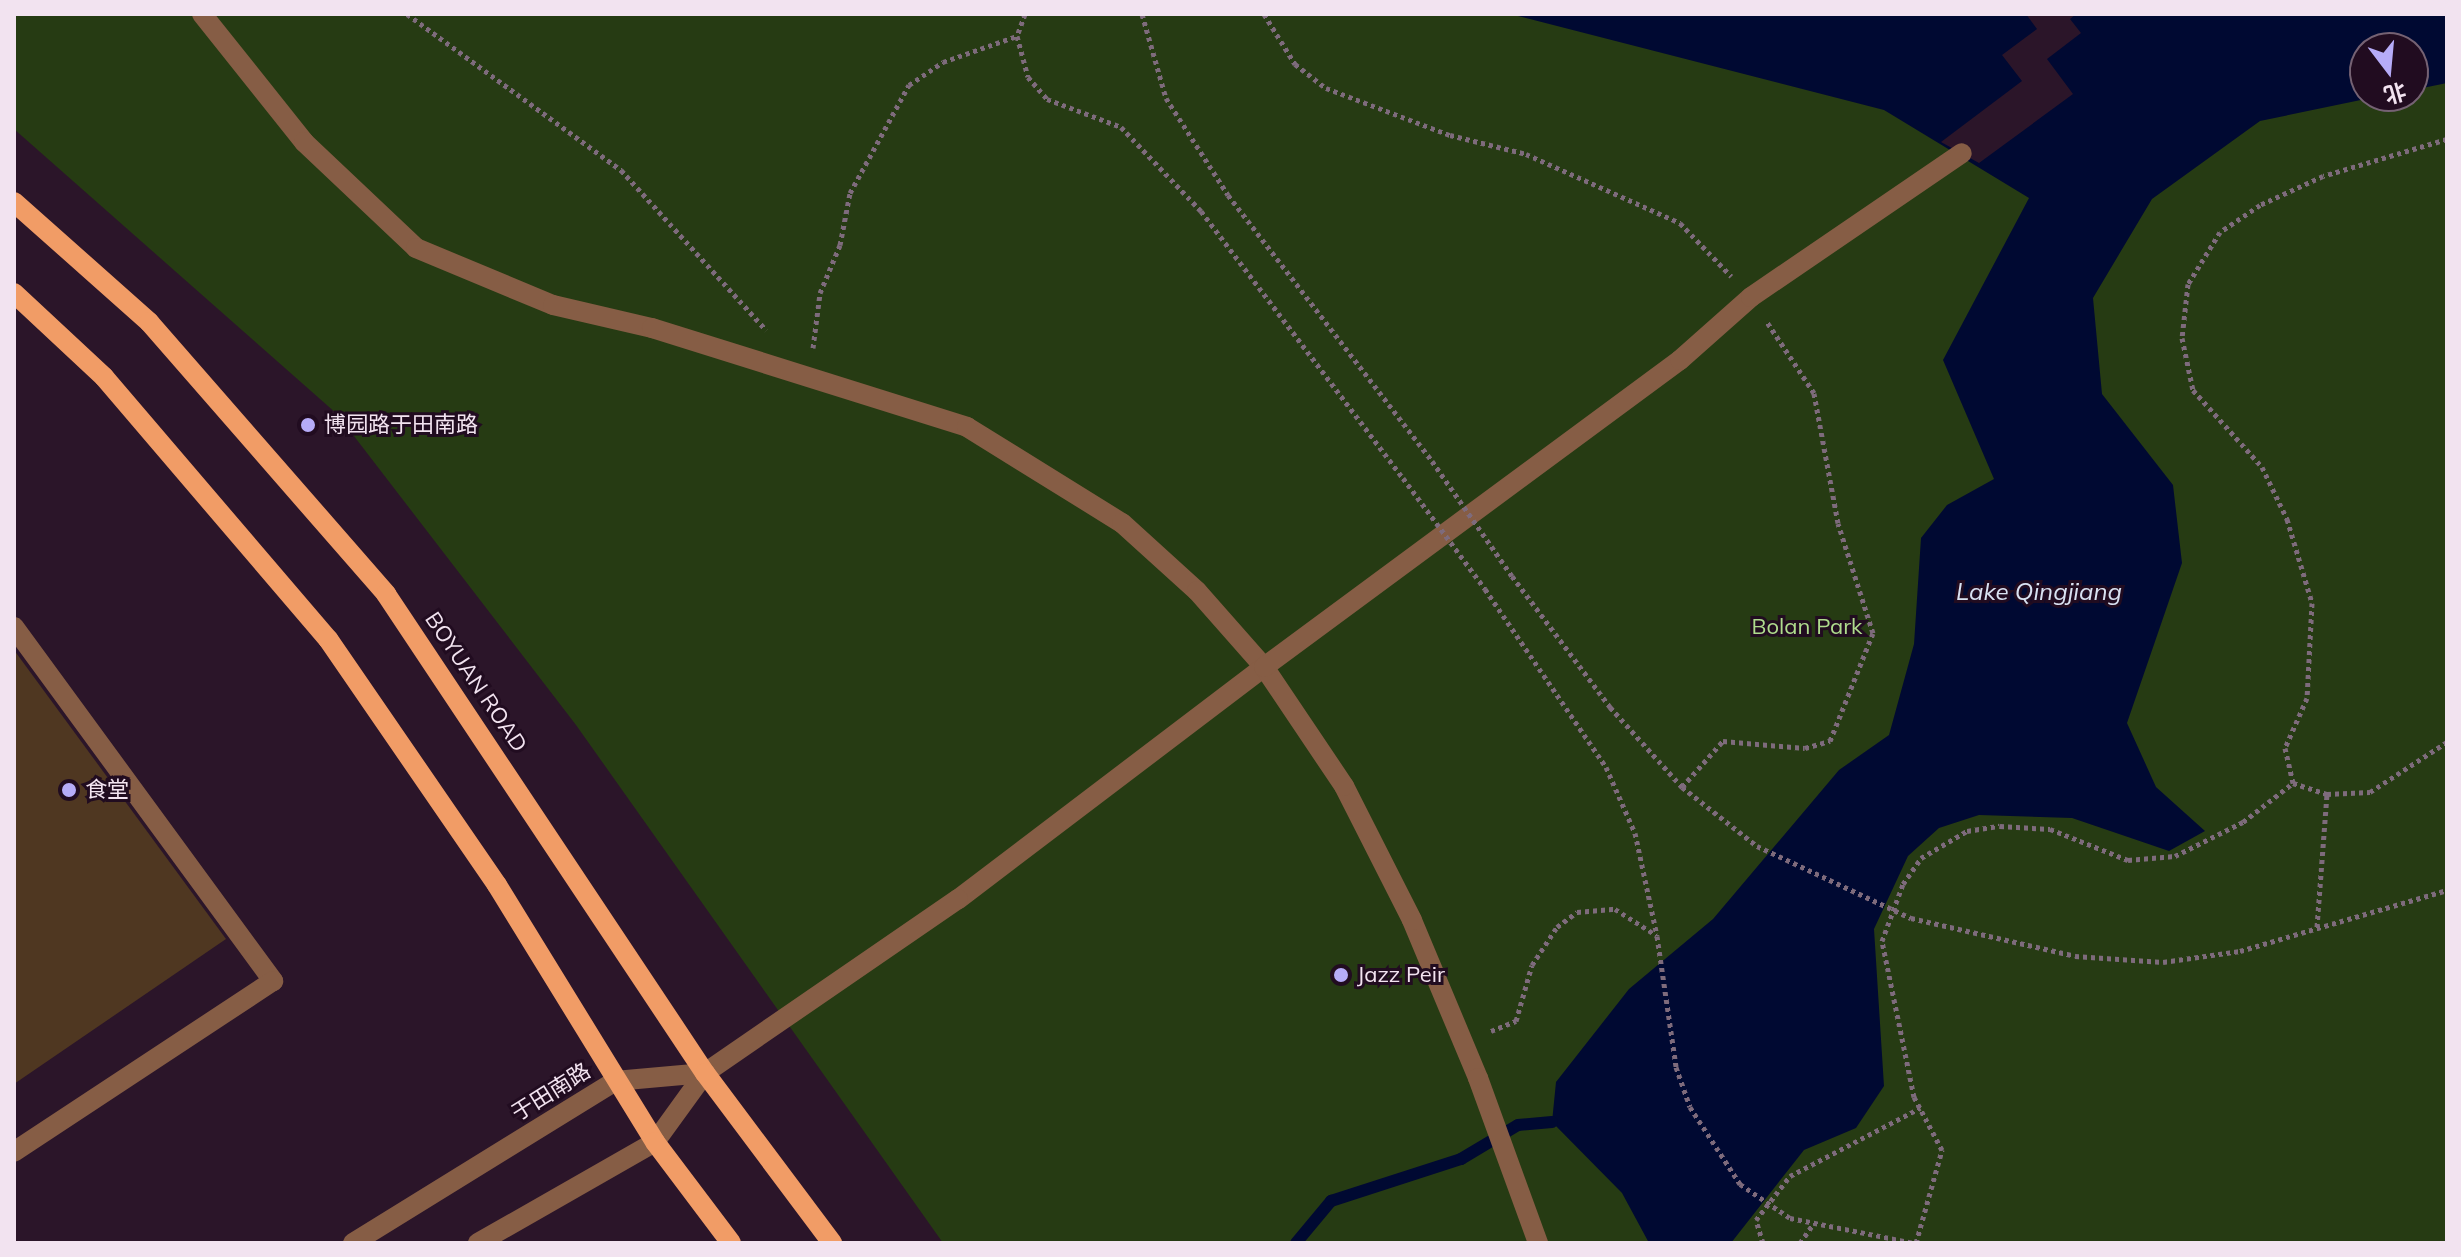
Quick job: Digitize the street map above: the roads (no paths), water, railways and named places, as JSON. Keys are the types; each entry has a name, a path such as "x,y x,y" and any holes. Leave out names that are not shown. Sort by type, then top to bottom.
{"main road":[{"name":"BOYUAN ROAD","path":"14,202 149,322 386,594 705,1073 832,1243"},
{"path":"14,293 104,377 328,639 497,885 655,1142 731,1243"}],"street":[{"path":"202,14 304,142 416,248 553,305 810,378 967,427 1122,523 1197,591 1264,667 1344,786 1459,1030 1538,1243"},
{"path":"478,1243 655,1142 705,1073 958,899 1264,667 1680,360 1751,297 1962,153"},
{"path":"14,627 273,981 14,1152"},
{"name":"于田南路","path":"353,1243 615,1081 705,1073"}],"water":[{"name":"Lake Qingjiang","path":"1510,14 2447,14 2447,83 2429,87 2429,32 2349,32 2349,102 2260,121 2152,199 2093,298 2102,394 2173,485 2182,563 2127,723 2156,787 2205,831 2169,851 2072,818 1979,815 1939,828 1908,856 1874,929 1884,1086 1856,1128 1804,1150 1731,1243 1649,1243 1622,1193 1552,1122 1556,1082 1629,989 1713,919 1839,770 1889,735 1914,644 1921,538 1947,505 1994,479 1943,360 2029,198 1884,110"}],"waterway":[{"path":"1296,1243 1331,1201 1461,1159 1518,1125 1552,1122"}],"place":[{"name":"博园路于田南路","path":"308,425"},
{"name":"食堂","path":"69,790"},
{"name":"Jazz Peir","path":"1341,975"}],"park label":[{"name":"Bolan Park","path":"1807,627"}]}
